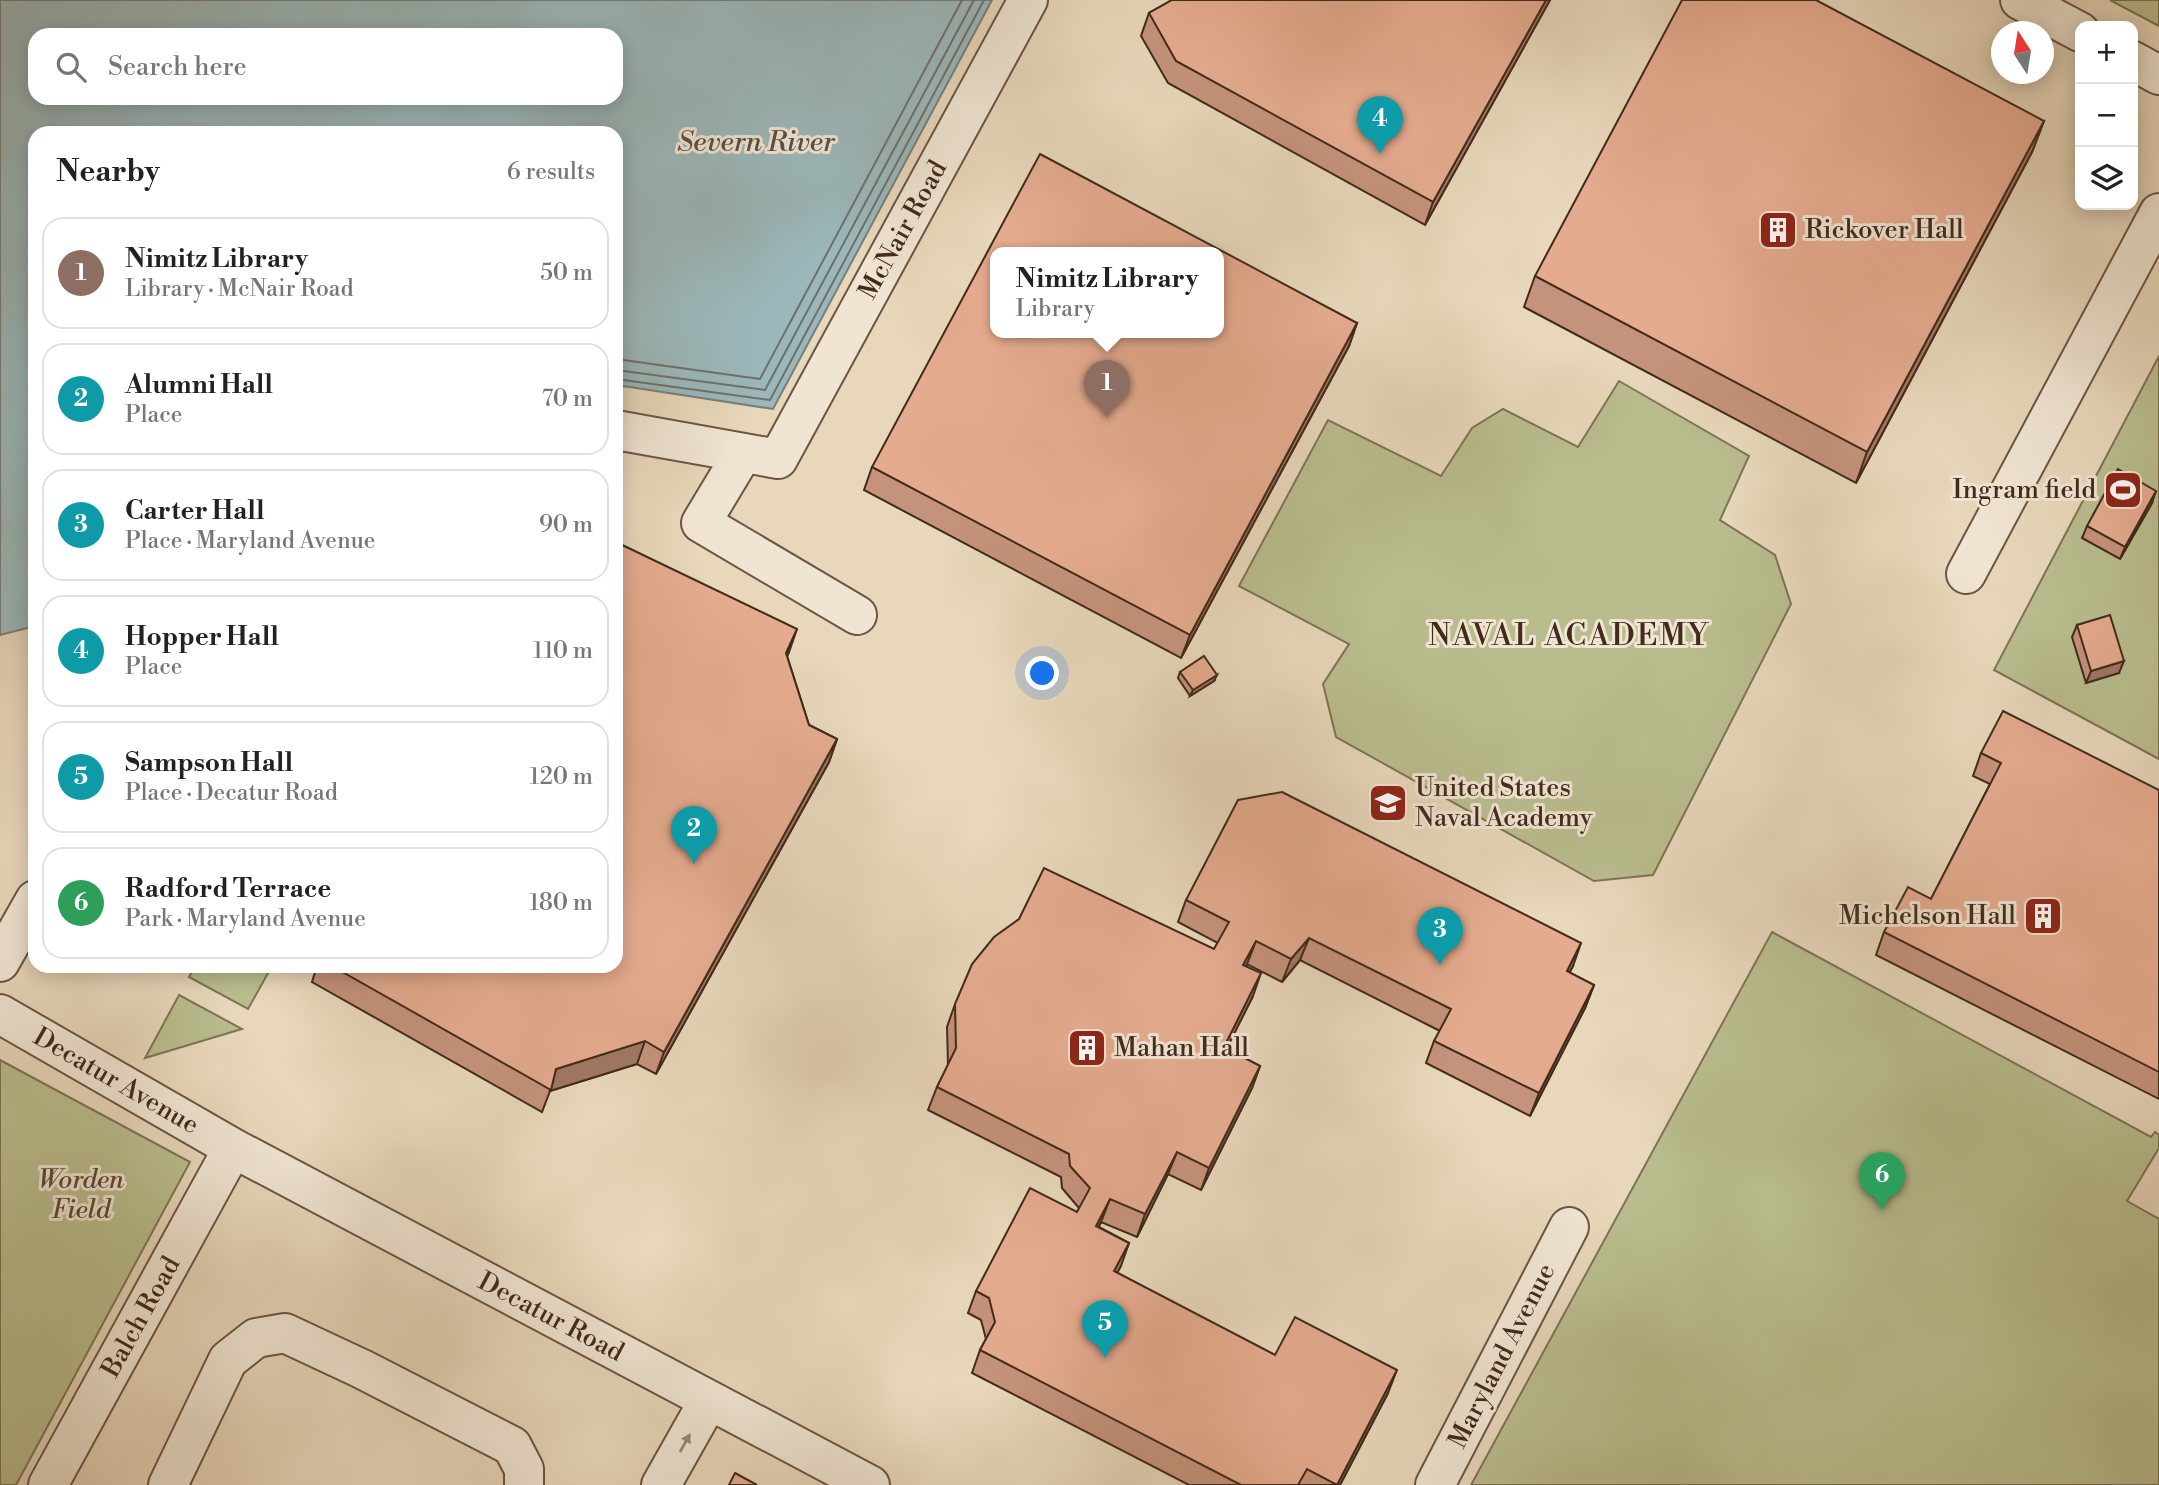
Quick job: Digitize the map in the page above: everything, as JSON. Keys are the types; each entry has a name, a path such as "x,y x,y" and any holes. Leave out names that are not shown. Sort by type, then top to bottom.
{"street":[{"name":"McNair Road","path":"857,615 701,523 761,456 1028,0"},
{"path":"2020,0 2075,29"},
{"path":"2138,64 2159,75"},
{"path":"1966,573 2159,213"},
{"path":"623,431 761,456"},
{"path":"0,962 28,912"},
{"name":"Decatur Avenue","path":"0,1014 233,1148"},
{"name":"Decatur Road","path":"233,1148 870,1485"},
{"name":"Balch Road","path":"48,1485 233,1148"},
{"name":"Maryland Avenue","path":"1435,1485 1569,1227"},
{"path":"168,1485 228,1360 256,1338 285,1333 512,1446 524,1469 524,1485"},
{"path":"661,1485 709,1400"}],"green space":[{"path":"2110,0 2159,0 2159,26"},
{"name":"Ingram field","path":"2159,356 2159,759 1994,670"},
{"path":"1619,381 1749,456 1720,520 1775,555 1791,604 1653,875 1594,881 1336,737 1323,684 1349,644 1239,586 1328,420 1441,476 1472,428 1503,409 1578,447"},
{"path":"1772,932 2151,1137 2155,1132 2159,1135 2159,1148 2127,1201 2159,1219 2159,1485 1471,1485"},
{"path":"191,973 268,973 248,1009 189,977"},
{"path":"179,995 242,1029 145,1058"},
{"name":"Worden Field","path":"0,1060 190,1162 16,1485 0,1485"}],"water":[{"name":"Severn River","path":"0,0 992,0 773,409 623,386 623,126 28,126 28,628 0,635"}],"building":[{"path":"1172,0 1546,0 1433,202 1176,61 1149,13"},
{"name":"Rickover Hall","path":"1682,0 1816,0 2044,121 1867,452 1535,276"},
{"path":"1040,154 1214,247 990,247"},
{"path":"990,247 990,338 1224,338 1224,252 1357,323 1190,635 872,467"},
{"path":"2118,469 2156,491 2125,547 2087,526"},
{"path":"623,545 797,629 786,653 809,725 837,739 664,1052 645,1041 556,1069 551,1090 344,973 623,973"},
{"path":"2110,615 2124,661 2091,671 2077,625"},
{"path":"1204,656 1217,675 1193,690 1180,672"},
{"name":"Michelson Hall","path":"2003,711 2159,790 2159,1072 1884,932 1908,887 1931,899 2001,763 1981,753"},
{"path":"1282,792 1581,943 1567,971 1594,985 1539,1093 1434,1041 1451,1009 1309,938 1291,959 1256,941 1243,965 1261,973 1224,1047 1260,1066 1209,1168 1177,1152 1145,1214 1110,1199 1096,1226 1129,1243 1114,1271 1275,1355 1295,1317 1397,1370 1337,1485 1307,1469 1298,1485 1241,1485 980,1350 995,1322 989,1298 976,1291 1030,1188 1077,1212 1090,1188 1070,1166 1069,1154 937,1087 956,1048 955,1004 972,964 994,937 1019,919 1044,868 1214,949 1229,922 1186,900 1238,800"},
{"path":"735,1473 757,1485 729,1485"}],"place":[{"name":"Hopper Hall","path":"1380,154"},
{"name":"Rickover Hall","path":"1778,230"},
{"name":"Nimitz Library","path":"1107,418"},
{"name":"Ingram field","path":"2123,490"},
{"name":"United States Naval Academy","path":"1388,803"},
{"name":"Alumni Hall","path":"694,864"},
{"name":"Michelson Hall","path":"2043,916"},
{"name":"Carter Hall","path":"1440,965"},
{"name":"Mahan Hall","path":"1087,1048"},
{"name":"Radford Terrace","path":"1882,1210"},
{"name":"Sampson Hall","path":"1105,1358"}],"district":[{"name":"NAVAL ACADEMY","path":"1569,636"}]}
